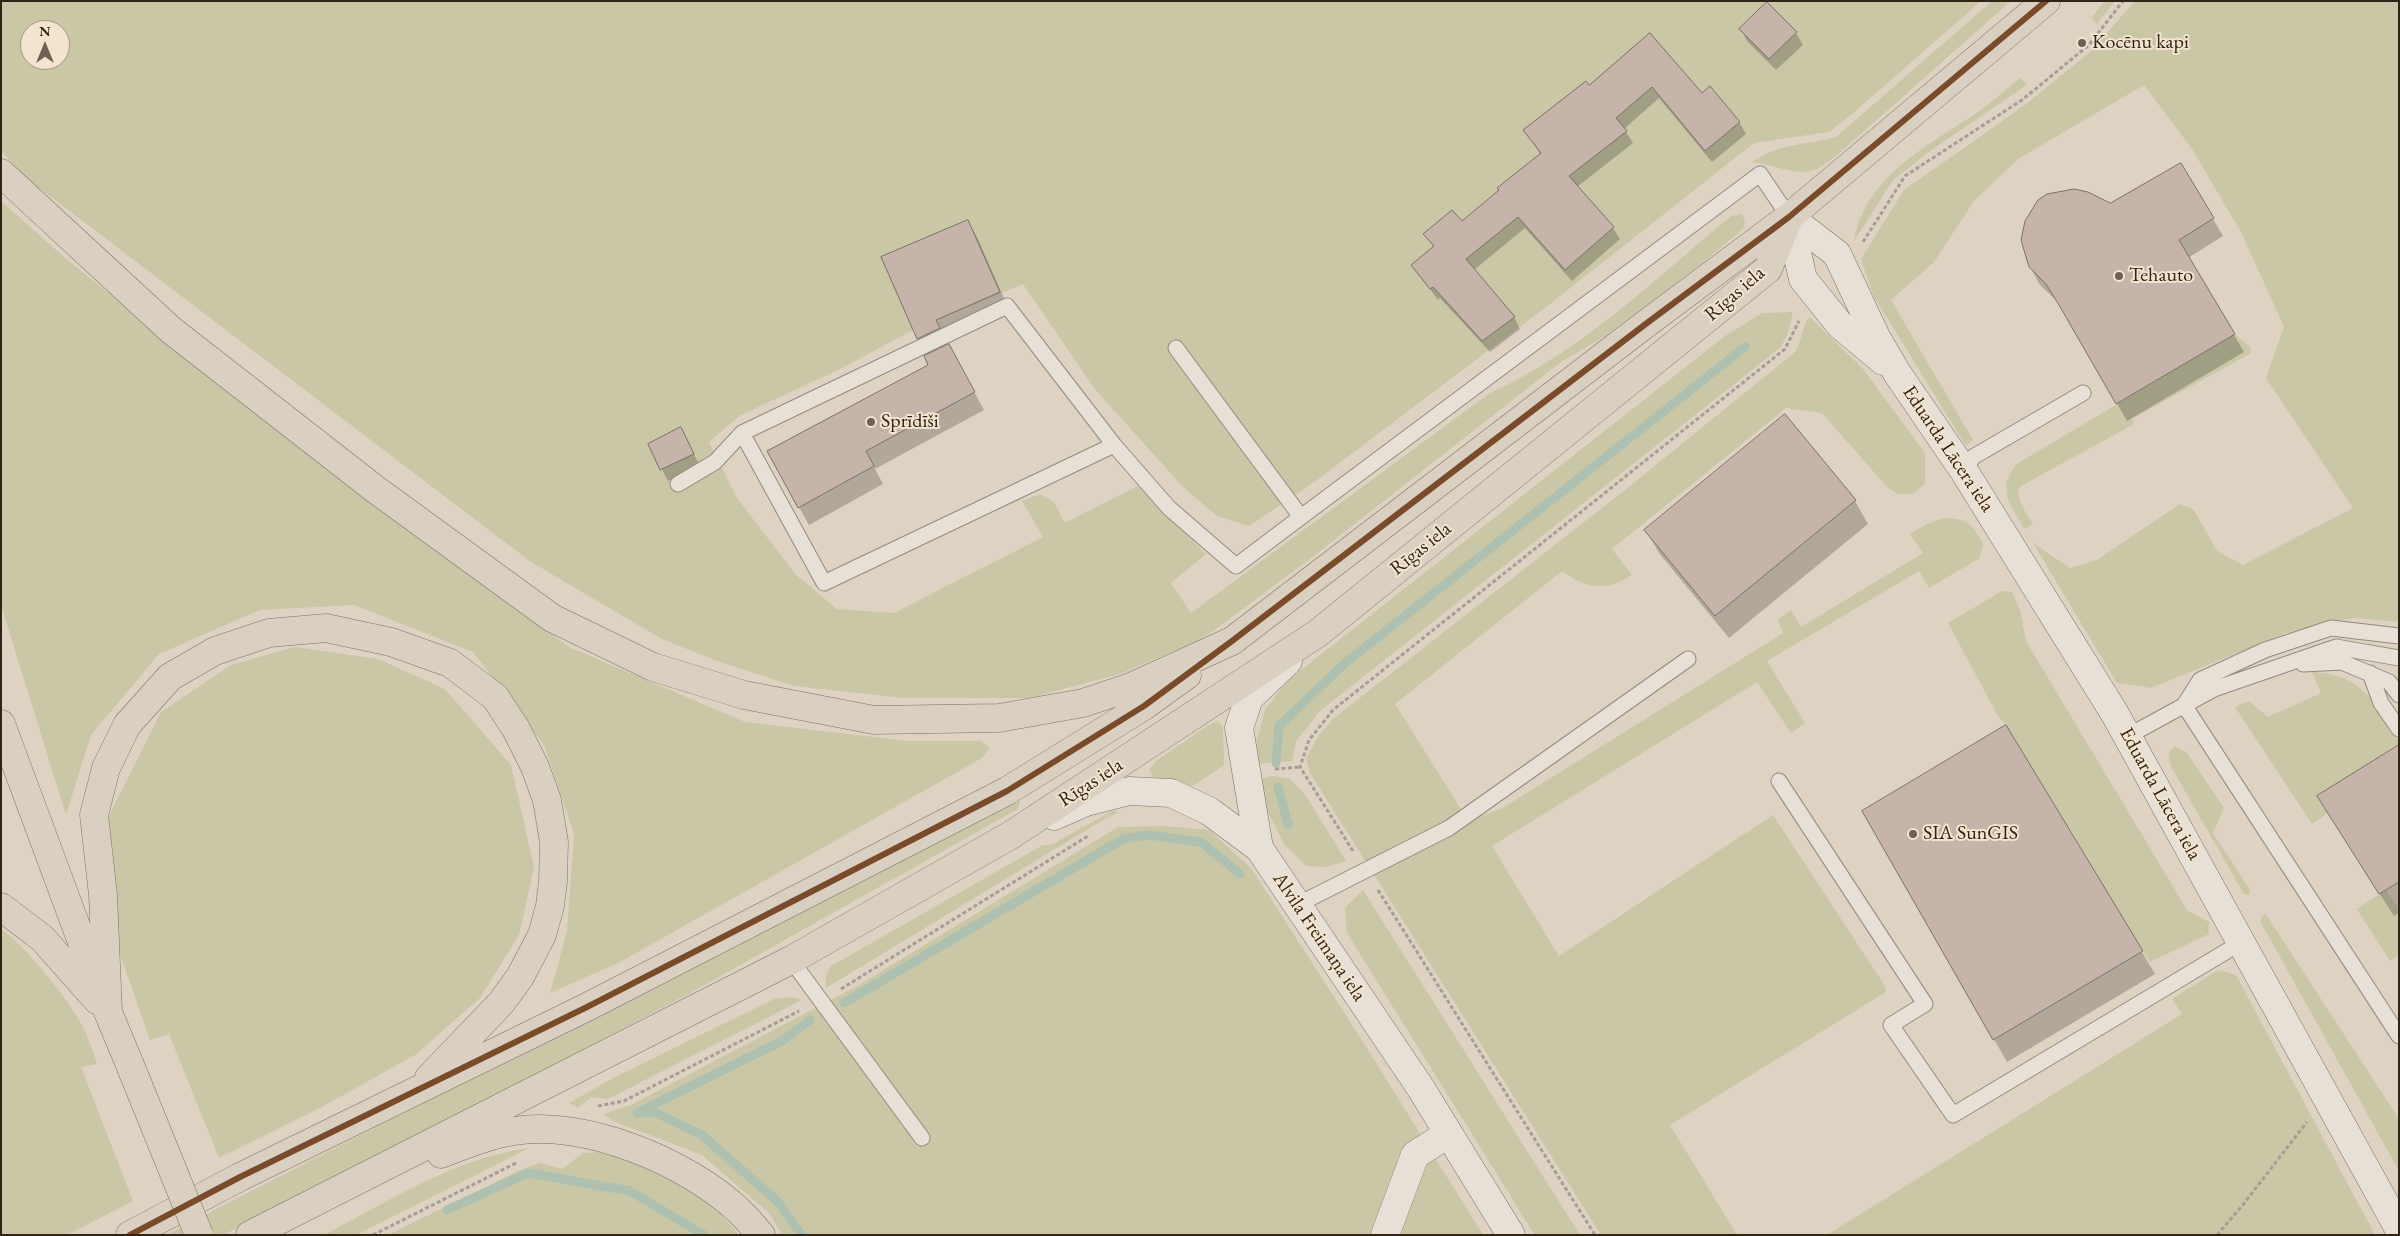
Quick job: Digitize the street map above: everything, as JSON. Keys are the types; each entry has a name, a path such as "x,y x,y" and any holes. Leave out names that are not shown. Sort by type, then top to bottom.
{"main road":[{"name":"Rīgas iela","path":"1232,641 1647,323 1789,217 2046,1"},
{"path":"1,173 172,330 375,489 552,618 653,667 744,695 874,720 999,718 1083,703 1131,687 1232,641"},
{"name":"Rīgas iela","path":"275,1222 791,960 1011,836 1318,632 1768,269 1789,217"},
{"path":"108,1012 104,895 94,814 106,768 127,725 170,677 215,651 269,633 326,628 391,642 450,663 495,697 516,729 534,768 547,800 554,842 550,906 542,935 520,977 501,1003 416,1092"},
{"path":"130,1235 240,1177 416,1092 1007,790 1144,706 1232,641"},
{"path":"1,724 108,1012 199,1235"},
{"path":"1,907 42,938 108,1012"},
{"path":"250,1235 275,1222 467,1144 514,1131 560,1129 606,1138 659,1159 711,1189 737,1209 761,1235"}],"street":[{"name":"Eduarda Lācera iela","path":"1789,217 1803,279 1840,325 1897,373"},
{"name":"Eduarda Lācera iela","path":"1789,217 1837,254 1876,337 1897,373 1964,472 2128,736 2399,1229"},
{"name":"Alvila Freimaņa iela","path":"1318,632 1250,698 1239,728 1259,848 1420,1086 1511,1235"},
{"path":"1011,836 1086,802 1129,791 1171,793 1209,812 1259,848"},
{"path":"1385,1235 1415,1155 1448,1134"}],"lane":[{"path":"678,484 715,462 742,433 1007,306 1114,445 1169,508 1236,566 1760,174 1789,217"},
{"path":"1176,348 1301,517"},
{"path":"1964,472 1973,457 2084,393"},
{"path":"742,433 824,583 1114,445"},
{"path":"2184,705 2200,680 2265,650 2330,628 2399,636"},
{"path":"2128,736 2214,689 2336,647 2399,658"},
{"path":"1297,904 1449,828 1688,659"},
{"path":"2282,666 2342,662 2389,682 2399,695"},
{"path":"2370,673 2381,703 2399,729"},
{"path":"2184,705 2399,1036"},
{"path":"1779,781 1925,1004 1891,1025 1952,1115 2242,942"},
{"path":"791,960 922,1138"}],"path":[{"path":"1863,243 1905,176 2022,100 2089,44 2124,1"},
{"path":"1594,1235 1300,767 1309,740 1333,710 1785,349 1803,314"},
{"path":"838,991 1094,832"},
{"path":"590,1107 624,1101 807,1007"},
{"path":"2217,1235 2248,1199 2326,1095"},
{"path":"373,1235 524,1158"}],"shaded area":[{"path":"1,1 1981,1 1829,132 1754,143 1550,304 1317,480 1249,526 1217,516 1183,487 1094,388 1023,284 913,330 840,369 739,416 709,442 737,498 796,575 837,609 894,613 1043,537 1022,501 1040,494 1054,502 1065,523 1138,486 1206,554 1171,583 1191,613 1490,393 1555,357 1586,336 1731,216 1742,214 1745,222 1743,229 1702,263 1605,336 1561,362 1315,555 1202,639 1120,674 1029,698 903,698 794,686 717,661 662,639 531,562 30,181 1,151"},
{"path":"1992,1 2011,1 1837,155 1823,165 1814,170 1799,172 1752,162 1773,151 1793,145 1836,137"},
{"path":"2105,1 2115,1 2097,24 2091,18"},
{"path":"2135,1 2399,1 2399,622 2353,618 2286,633 2151,688 2117,683 2033,543 2070,568 2097,560 2180,504 2194,510 2217,551 2243,565 2353,508 2266,378 2284,327 2241,232 2192,149 2144,85 2018,159 1974,201 1934,262 1891,300 1973,440 1966,446 1873,295 1861,259 1904,190 2025,105 2089,53"},
{"path":"2020,78 2027,85 1930,151 1893,180 1854,241 1860,218 1871,198 1885,180 1920,150 1984,108"},
{"path":"1,201 64,257 208,373 569,647 745,722 908,741 981,741 990,748 982,758 620,962 550,993 567,931 574,834 544,745 473,652 354,605 260,610 159,654 91,735 66,815 1,605"},
{"path":"1793,312 1787,336 1780,348 1320,711 1296,741 1292,761 1254,764 1257,740 1265,710 1286,682 1725,336 1762,313"},
{"path":"1810,317 1863,369 1925,453 1925,484 1913,494 1898,494 1888,488 1822,413 1786,408 1612,549 1632,575 1613,584 1596,586 1579,582 1562,571 1395,704 1462,811 1480,816 1501,809 1783,633 1778,620 1791,610 1801,627 1923,553 1910,534 1924,526 1938,520 1961,520 1971,526 1983,543 1980,558 1929,588 1919,571 1767,661 1805,723 1791,733 1757,682 1492,846 1559,956 1773,815 1885,986 1886,992 1670,1125 1737,1235 1601,1235 1310,773 1306,758 1320,734 1333,719 1630,486 1795,352"},
{"path":"2235,334 2250,347 2251,353 2132,419 2134,424 2021,486 2019,490 2020,500 2033,524 2024,529 2008,500 2006,483 2015,465"},
{"path":"2002,591 2012,592 2020,610 2026,641 2187,910 2209,922 2209,934 2150,962 2006,725 1998,716 1948,623"},
{"path":"295,647 378,659 445,689 511,765 534,867 519,935 480,998 415,1055 320,1108 219,1158 169,1034 150,1040 112,931 108,818 161,712 231,665"},
{"path":"2312,672 2338,676 2348,680 2367,694 2394,729 2399,745 2318,796 2328,813 2312,824 2235,707 2249,701 2268,717 2321,693"},
{"path":"1217,721 1223,726 1224,765 1193,786 1173,780 1154,778 1149,770 1156,761"},
{"path":"2175,746 2187,753 2224,808 2213,833 2250,890 2249,895 2244,894 2170,765 2169,753"},
{"path":"1271,776 1290,779 1304,793 1346,861 1326,867 1306,866 1284,844 1262,801 1255,781"},
{"path":"1016,798 1020,802 1018,809 692,992 406,1143 223,1235 166,1235"},
{"path":"1112,811 1119,812 826,988 826,975 831,966 1043,845 1051,845"},
{"path":"1164,826 1209,830 1251,868 1367,1048 1483,1235 782,1235 769,1213 702,1155 613,1121 603,1114 631,1105 859,985 1118,827"},
{"path":"1363,890 1580,1235 1535,1235 1531,1229 1347,933 1345,908"},
{"path":"2386,890 2399,909 2399,955 2390,961 2357,909"},
{"path":"2265,913 2399,1119 2399,1171 2260,921"},
{"path":"1,929 22,947 46,974 83,1027 97,1064 81,1067 133,1201 67,1235 1,1235"},
{"path":"2218,970 2236,975 2375,1235 1827,1235 2182,1014 2172,999"},
{"path":"792,997 802,1000 608,1099 591,1097 578,1108 569,1103 615,1077 774,999"},
{"path":"529,1148 356,1235 324,1235 423,1182 475,1161"},
{"path":"611,1151 664,1176 697,1196 726,1220 739,1235 388,1235 520,1170 540,1163 562,1169 583,1153"}],"building":[{"path":"1767,2 1797,32 1769,59 1739,29"},
{"path":"1650,33 1702,93 1710,86 1740,122 1705,151 1652,87 1616,118 1627,131 1569,176 1614,227 1565,270 1518,217 1466,259 1515,317 1482,341 1433,287 1430,289 1411,265 1434,246 1423,234 1452,210 1462,221 1499,190 1497,188 1541,153 1523,130 1586,81 1589,85"},
{"name":"Tehauto","path":"2181,163 2214,218 2179,240 2235,334 2116,404 2046,284 2029,267 2021,240 2025,221 2038,200 2047,194 2074,189 2088,192 2110,203"},
{"path":"968,220 1000,292 936,320 940,328 917,339 881,257"},
{"name":"Sprīdīši","path":"949,344 975,392 866,451 874,466 798,508 767,451 928,365 924,356"},
{"path":"1785,414 1856,500 1715,616 1644,530"},
{"path":"681,427 694,454 660,470 648,444"},
{"path":"2006,725 2143,951 1993,1040 1862,811"},
{"path":"2399,745 2399,882 2379,894 2317,796"}],"waterway":[{"path":"1276,763 1279,726 1344,664 1745,347"},
{"path":"1278,787 1288,824"},
{"path":"844,1003 1123,839 1149,835 1201,842 1240,874"},
{"path":"802,1235 777,1201 702,1135 654,1112 637,1113 782,1041 810,1020"},
{"path":"447,1210 528,1173 630,1191 704,1235"}],"transit line":[{"path":"130,1235 240,1177 587,1007 1007,791 1144,706 1789,217 2046,1"}],"place":[{"name":"Kocēnu kapi","path":"2082,43"},
{"name":"Tehauto","path":"2119,276"},
{"name":"Sprīdīši","path":"871,422"},
{"name":"SIA SunGIS","path":"1913,834"}]}
